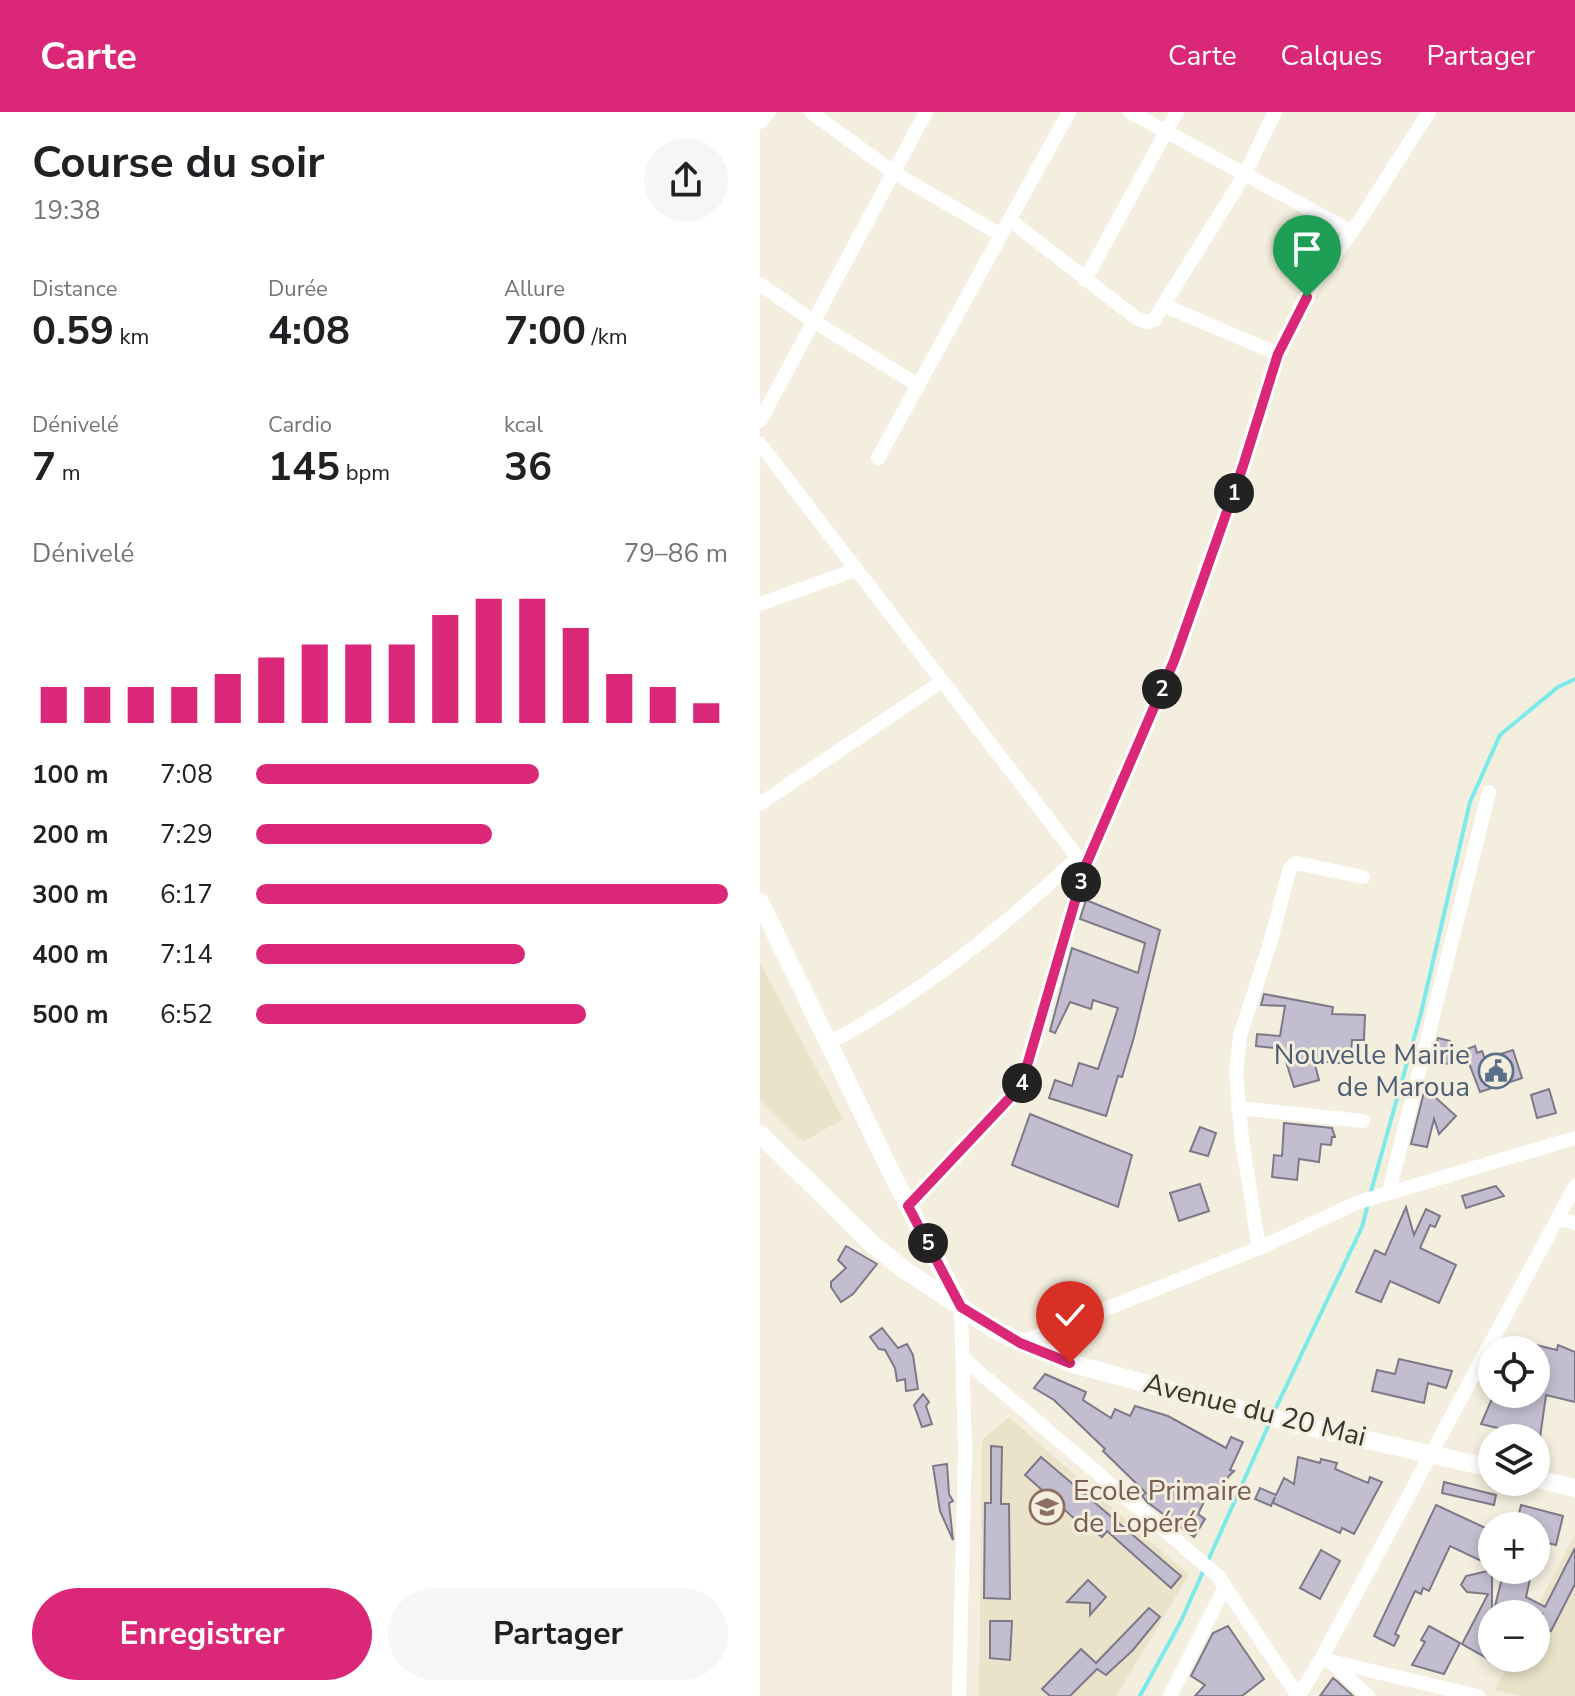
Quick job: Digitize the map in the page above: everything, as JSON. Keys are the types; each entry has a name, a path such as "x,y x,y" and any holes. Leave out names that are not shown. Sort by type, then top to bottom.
{"street":[{"path":"760,122 769,112"},
{"path":"811,112 893,172 1001,235"},
{"path":"760,421 926,112"},
{"path":"878,458 1069,112"},
{"path":"1130,112 1352,232"},
{"path":"1085,280 1177,112"},
{"path":"1010,220 1136,318 1147,322 1154,320 1245,174 1275,112"},
{"path":"908,1206 1021,1086 1082,862 1174,661 1243,466 1278,354 1314,284 1352,232 1429,112"},
{"path":"760,284 813,321 918,385"},
{"path":"1165,306 1278,354"},
{"path":"760,444 764,460 855,570 1082,862"},
{"path":"760,604 855,570"},
{"path":"760,804 941,682"},
{"path":"1385,1194 1489,792"},
{"path":"827,1044 868,1023 1082,862"},
{"path":"1259,1248 1238,1108 1236,1074 1240,1036 1270,943 1285,875 1296,863 1363,877"},
{"path":"760,902 827,1044 961,1307 964,1359 959,1696"},
{"path":"1238,1108 1363,1121"},
{"name":"Avenue du 20 Mai","path":"760,1134 870,1242 903,1269 1020,1343 1070,1363 1296,1424 1478,1464"},
{"path":"1020,1343 1259,1248 1359,1202 1575,1138"},
{"path":"964,1359 1222,1582 1298,1696 1326,1661 1575,1186"},
{"path":"1559,1219 1575,1223"},
{"path":"1550,1482 1575,1488"},
{"path":"1170,1696 1222,1582"},
{"path":"1326,1661 1368,1696"},
{"path":"1326,1661 1478,1696"}],"shaded area":[{"path":"760,963 843,1119 803,1142 760,1099"},
{"name":"Ecole Primaire de Lopéré","path":"1009,1417 1189,1575 1116,1696 979,1696 982,1440"},
{"path":"1575,1534 1575,1696 1521,1696 1495,1690 1504,1672 1550,1672 1550,1600 1541,1600"}],"building":[{"path":"1086,900 1160,930 1134,1037 1106,1116 1049,1098 1055,1080 1072,1086 1079,1063 1098,1069 1118,1008 1093,1000 1091,1009 1070,1002 1055,1033 1050,1031 1072,948 1138,973 1145,943 1080,919"},
{"path":"1264,994 1333,1007 1332,1014 1365,1015 1364,1040 1352,1040 1350,1064 1314,1061 1319,1080 1294,1087 1282,1049 1256,1046 1257,1034 1280,1036 1285,1006 1261,1005"},
{"path":"1438,1038 1450,1041 1448,1064 1432,1060"},
{"name":"Nouvelle Mairie de Maroua","path":"1475,1046 1477,1053 1482,1051 1485,1059 1513,1050 1522,1078 1480,1092 1464,1050"},
{"path":"1425,1088 1456,1116 1439,1134 1434,1119 1427,1147 1411,1144"},
{"path":"1549,1089 1556,1113 1537,1118 1531,1095"},
{"path":"1030,1114 1132,1155 1118,1207 1012,1165"},
{"path":"1284,1123 1332,1128 1335,1137 1332,1137 1331,1145 1321,1144 1319,1162 1299,1159 1297,1180 1272,1177 1274,1155 1282,1156"},
{"path":"1200,1127 1216,1133 1208,1156 1190,1151"},
{"path":"1200,1184 1209,1211 1179,1221 1170,1193"},
{"path":"1496,1186 1504,1196 1466,1208 1462,1196"},
{"path":"1406,1207 1414,1235 1426,1209 1440,1216 1435,1227 1430,1225 1420,1248 1456,1265 1439,1303 1390,1281 1381,1302 1356,1292 1375,1250 1385,1255"},
{"path":"846,1246 877,1264 853,1294 841,1302 831,1282 846,1268 838,1260"},
{"path":"882,1328 898,1348 907,1344 913,1355 918,1389 906,1391 905,1379 897,1381 895,1368 885,1350 879,1349 870,1337"},
{"path":"1558,1345 1575,1352 1575,1402 1550,1396 1550,1348 1557,1350"},
{"path":"1399,1359 1452,1371 1446,1388 1428,1383 1424,1403 1372,1391 1377,1370 1395,1374"},
{"path":"1045,1374 1086,1392 1083,1400 1111,1418 1115,1409 1130,1416 1135,1406 1168,1416 1226,1448 1231,1437 1243,1442 1230,1470 1234,1471 1220,1495 1210,1490 1198,1514 1205,1519 1194,1537 1147,1502 1142,1496 1146,1493 1103,1451 1105,1449 1054,1400 1034,1388"},
{"path":"923,1394 929,1402 926,1406 932,1424 922,1427 914,1405"},
{"path":"1488,1408 1544,1408 1542,1424 1481,1424"},
{"path":"991,1446 1002,1447 1001,1504 1009,1504 1010,1599 984,1598 985,1503 991,1503"},
{"path":"1041,1457 1181,1576 1171,1588 1107,1531 1102,1537 1078,1518 1076,1520 1025,1475"},
{"path":"1298,1457 1320,1463 1321,1459 1337,1463 1335,1469 1368,1483 1370,1477 1382,1482 1354,1534 1342,1528 1340,1533 1273,1503 1275,1497 1271,1506 1255,1499 1260,1488 1276,1495 1284,1478 1294,1484"},
{"path":"947,1464 949,1494 953,1501 949,1503 953,1540 940,1511 933,1466"},
{"path":"1444,1482 1478,1490 1478,1496 1496,1496 1494,1505 1442,1493"},
{"path":"1436,1505 1478,1524 1478,1559 1450,1546 1429,1591 1423,1588 1421,1594 1415,1591 1395,1634 1399,1636 1394,1646 1374,1636"},
{"path":"1521,1505 1548,1512 1519,1512"},
{"path":"1550,1513 1563,1516 1556,1545 1550,1544"},
{"path":"1575,1548 1575,1584 1551,1631 1549,1600"},
{"path":"1321,1550 1340,1561 1320,1599 1300,1588"},
{"path":"1478,1573 1478,1584 1492,1584 1492,1600 1485,1600 1488,1594 1467,1592 1461,1585 1466,1576"},
{"path":"1088,1580 1106,1597 1090,1615 1090,1603 1067,1602"},
{"path":"1500,1584 1529,1584 1526,1597 1532,1600 1496,1600"},
{"path":"1149,1608 1160,1617 1133,1650 1106,1675 1097,1669 1070,1696 1050,1696 1042,1689 1081,1649 1096,1663"},
{"path":"1478,1613 1478,1653 1462,1644"},
{"path":"990,1621 1012,1621 1010,1660 990,1658"},
{"path":"1228,1626 1264,1679 1242,1696 1195,1696 1205,1685 1191,1676 1213,1633"},
{"path":"1429,1626 1460,1643 1444,1674 1412,1665 1425,1642 1421,1640"},
{"path":"1333,1678 1338,1682 1353,1696 1320,1696"}],"waterway":[{"path":"1370,1195 1421,1013 1470,802 1500,735 1558,687 1575,679"},
{"path":"1273,1414 1362,1227 1368,1204"},
{"path":"1140,1696 1181,1621 1270,1422"}],"place":[{"name":"Nouvelle Mairie de Maroua","path":"1496,1071"},
{"name":"Ecole Primaire de Lopéré","path":"1047,1507"}],"route":[{"path":"1070,1363 1020,1343 961,1307 908,1206 1021,1086 1085,867 1174,661 1243,466 1278,354 1307,297"}]}
